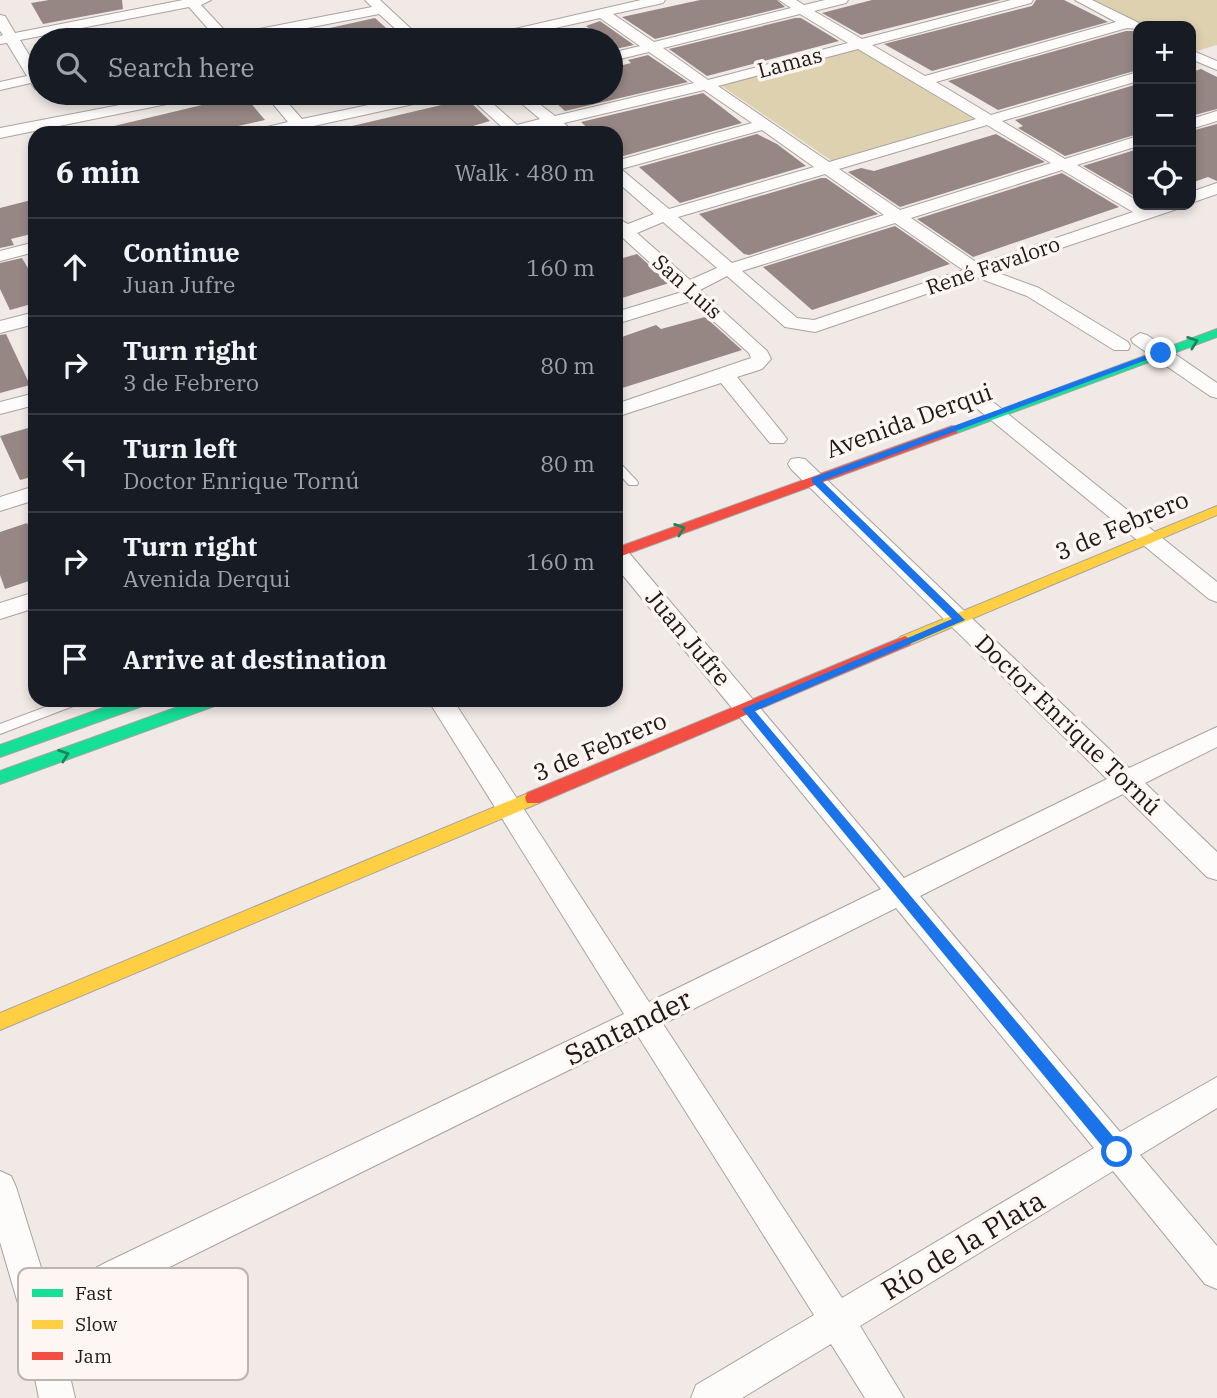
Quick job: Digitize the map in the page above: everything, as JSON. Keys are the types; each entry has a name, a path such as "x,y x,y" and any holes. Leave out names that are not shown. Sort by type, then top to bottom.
{"street":[{"path":"536,28 658,0"},
{"path":"786,0 1146,213"},
{"path":"623,54 841,0"},
{"name":"Lamas","path":"537,126 705,85 1026,0"},
{"path":"1083,0 1133,25"},
{"path":"61,28 195,1 216,28"},
{"path":"278,28 377,5 403,28"},
{"path":"602,13 623,28"},
{"path":"0,19 6,39 28,68"},
{"path":"921,82 1133,25"},
{"path":"623,28 978,272 1033,292 1121,346"},
{"path":"6,39 28,35"},
{"path":"1196,58 1217,53"},
{"path":"1196,59 1217,66"},
{"path":"623,229 1133,78"},
{"path":"0,86 28,82"},
{"path":"0,133 59,112 111,105"},
{"path":"281,105 299,126"},
{"path":"314,126 397,105"},
{"path":"484,105 505,126"},
{"path":"532,105 559,126"},
{"path":"1196,122 1217,116"},
{"path":"623,164 762,125"},
{"path":"623,316 692,292 703,280 727,270 1133,143"},
{"path":"623,179 727,270"},
{"path":"1196,196 1217,188"},
{"name":"René Favaloro","path":"727,270 792,323 815,326 1155,210"},
{"name":"San Luis","path":"623,233 758,351 761,359 755,365 725,375"},
{"path":"0,256 28,249"},
{"path":"0,327 28,320"},
{"name":"Avenida Derqui","path":"623,549 803,468 981,402 1161,353 1217,333"},
{"path":"1095,355 1147,337 1161,353 1217,392"},
{"path":"623,409 725,375 777,439"},
{"path":"0,408 28,401"},
{"path":"981,402 1217,594"},
{"name":"Doctor Enrique Tornú","path":"803,468 1217,869"},
{"path":"0,504 28,495"},
{"name":"3 de Febrero","path":"0,1023 1217,510"},
{"name":"Juan Jufre","path":"623,560 1217,1272"},
{"path":"0,611 28,602"},
{"path":"0,751 123,707"},
{"path":"0,778 195,707"},
{"path":"444,707 886,1398"},
{"name":"Santander","path":"132,1268 1217,736"},
{"name":"Río de la Plata","path":"709,1398 1217,1091"},
{"path":"0,1187 25,1268"}],"lane":[{"path":"623,472 633,483"},
{"path":"0,729 58,707"}],"shaded area":[{"path":"1093,0 1217,0 1217,45 1196,50 1196,21 1137,21"},
{"path":"858,48 975,118 832,161 720,85"}],"building":[{"path":"49,0 122,0 123,9 43,24 31,3"},
{"path":"700,0 777,0 785,7 655,39 622,17"},
{"path":"872,0 1001,0 861,35 822,13"},
{"path":"1036,0 1064,0 1108,22 932,71 884,44 1032,6"},
{"path":"375,18 386,28 330,28"},
{"path":"801,18 839,41 707,76 669,49"},
{"path":"600,21 610,28 589,28 586,26"},
{"path":"1133,31 1133,71 998,110 948,81"},
{"path":"623,37 634,45 623,47"},
{"path":"648,55 688,82 623,97 623,65 631,63 628,60"},
{"path":"1201,69 1217,77 1217,109 1196,115 1196,84 1196,70"},
{"path":"1133,85 1133,136 1065,156 1018,128 1023,126 1015,120"},
{"path":"703,93 742,123 623,156 623,126 585,126 581,122"},
{"path":"202,105 252,105 265,120 238,126 114,126"},
{"path":"441,105 473,105 490,121 473,126 352,126"},
{"path":"558,105 590,105 565,111"},
{"path":"1217,124 1217,181 1208,177 1196,181 1196,130"},
{"path":"757,134 777,144 806,166 680,203 639,167"},
{"path":"996,134 1045,162 900,207 848,172 861,168 874,171"},
{"path":"1133,151 1133,195 1083,166"},
{"path":"1062,173 1119,207 973,257 917,219"},
{"path":"826,178 878,214 749,255 744,254 699,214"},
{"path":"28,201 28,235 11,239 14,245 0,248 0,208"},
{"path":"895,226 950,264 812,310 763,267"},
{"path":"637,254 669,283 623,298 623,258"},
{"path":"22,258 28,268 28,305 10,310 0,289 0,263"},
{"path":"705,317 742,350 623,388 623,337 656,325 661,329"},
{"path":"6,334 28,386 0,393 0,335"},
{"path":"28,428 28,478 20,480 0,436"},
{"path":"27,523 28,525 28,581 5,589 0,575 0,532"}],"traffic: fast":[{"path":"952,430 1217,333"},
{"path":"0,751 123,707"},
{"path":"0,778 195,707"}],"traffic: slow":[{"path":"905,641 1217,510"},
{"path":"0,1022 533,798"}],"traffic: jam":[{"path":"623,550 952,430"},
{"path":"533,798 905,641"}],"route":[{"path":"1117,1152 747,709 959,620 815,480 1161,353"}]}
